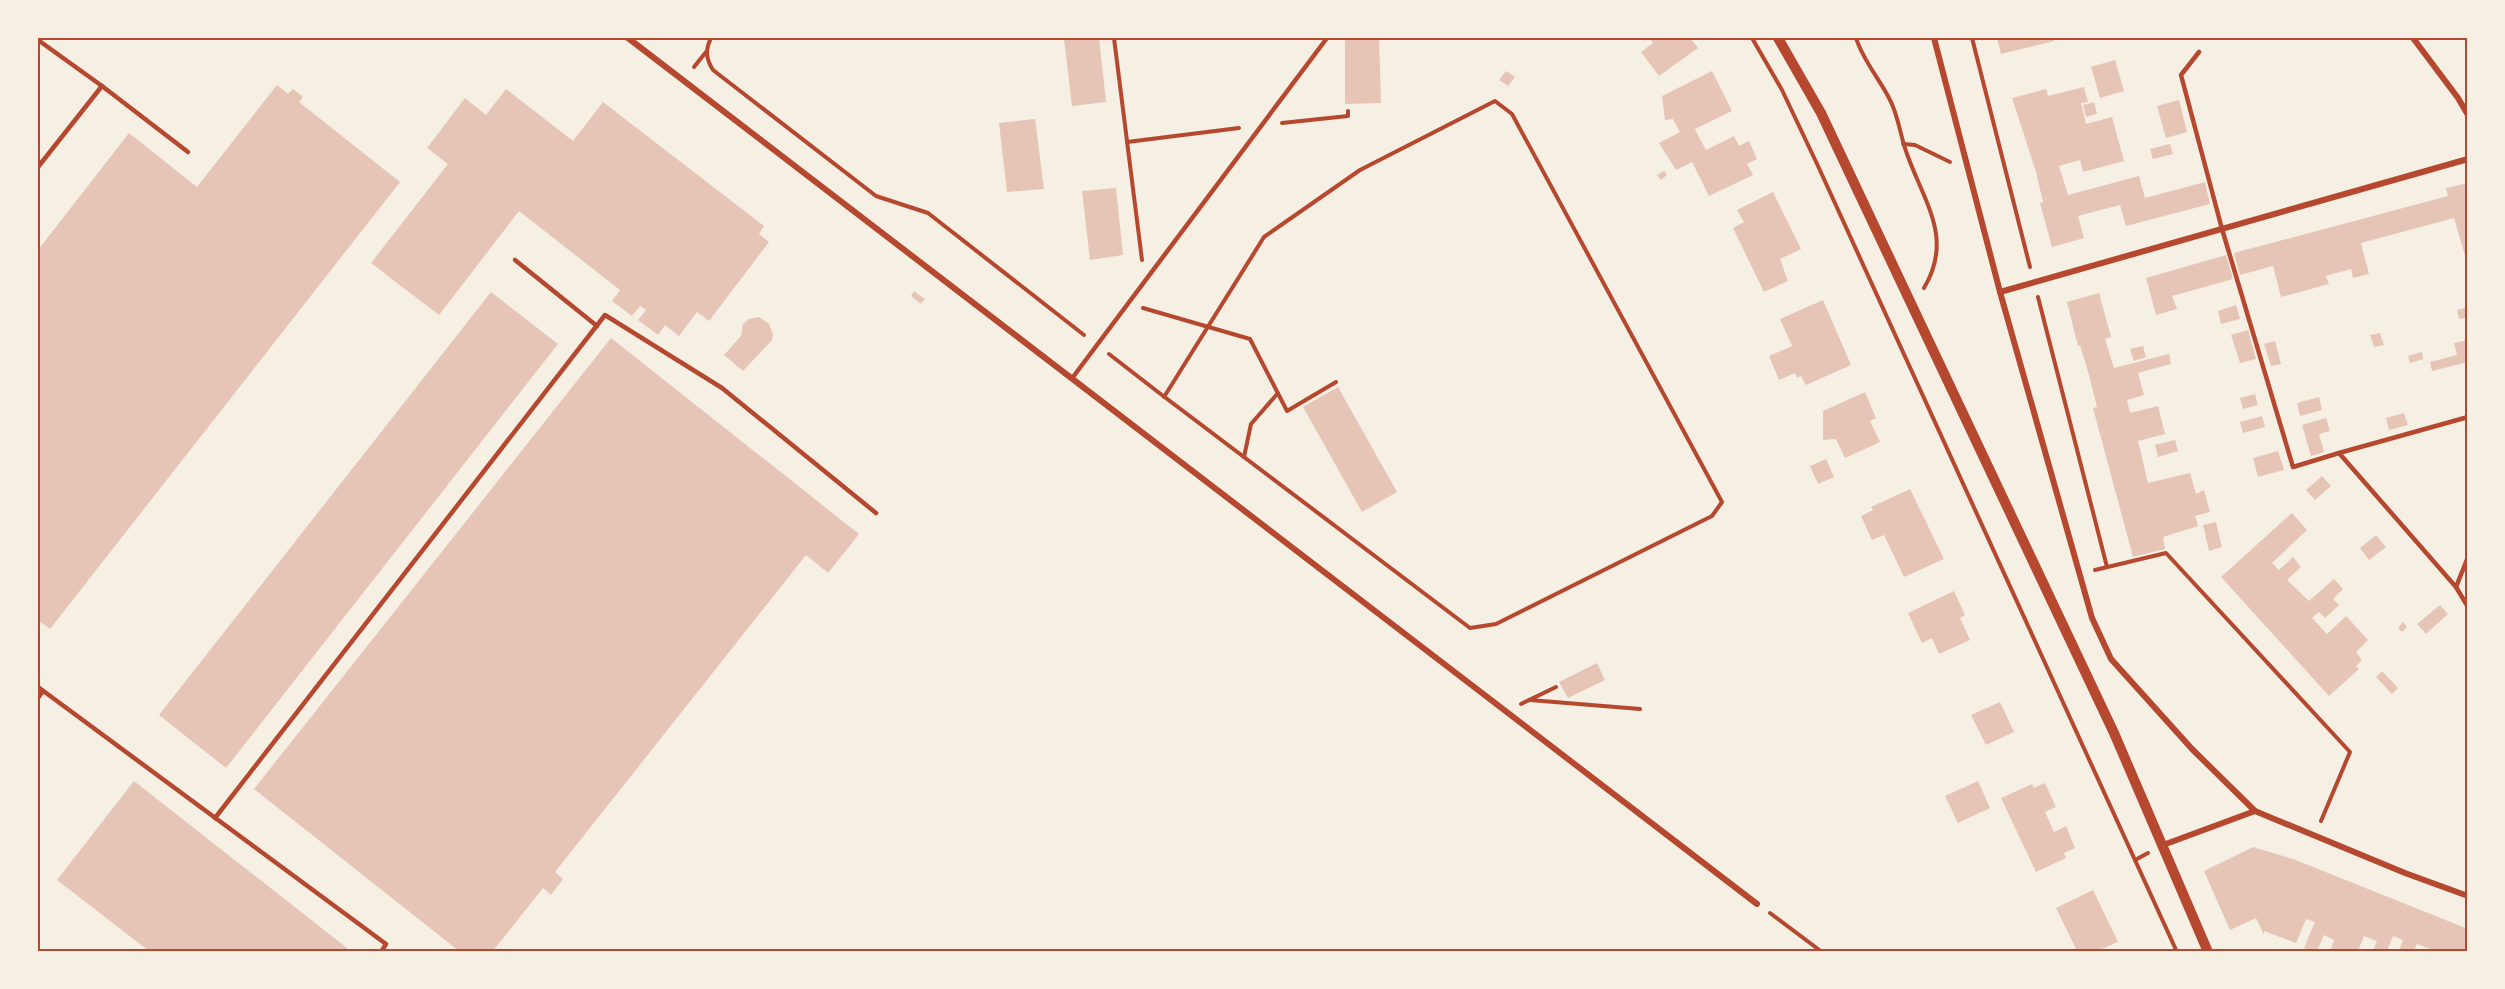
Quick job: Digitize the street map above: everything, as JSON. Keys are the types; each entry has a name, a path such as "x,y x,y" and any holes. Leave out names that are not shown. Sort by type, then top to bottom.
{"street":[{"path":"628,38 1073,377 1757,904"},
{"path":"1779,38 1821,113 2109,723 2208,951"},
{"path":"1934,38 2000,292 2079,573 2092,618 2111,659 2192,749 2256,811 2405,873 2468,896"},
{"path":"2413,38 2468,115"},
{"path":"2000,292 2468,159"},
{"path":"2163,845 2256,811"}],"lane":[{"path":"1073,377 1327,38"},
{"path":"38,40 188,152"},
{"path":"2199,52 2181,75 2222,229 2294,467 2468,417"},
{"path":"38,167 102,86"},
{"path":"515,260 597,326"},
{"path":"215,818 605,315 722,388 876,513"},
{"path":"2339,453 2456,587 2468,607"},
{"path":"2456,587 2468,557"},
{"path":"38,687 386,944 381,951"},
{"path":"38,698 43,691"}],"path":[{"path":"711,38 706,51 707,62 713,70 876,196 928,213 1164,397 1470,628 1496,624 1712,516 1722,502 1512,114 1495,101 1360,170 1264,237 1164,397"},
{"path":"1114,38 1144,281"},
{"path":"1752,38 1782,90 1818,166 2177,951"},
{"path":"1856,38 1860,51 1889,98 1899,120 1903,144 1933,216 1937,236 1932,274 1923,289 1907,297"},
{"path":"1972,38 2107,567"},
{"path":"1903,144 1915,144 1950,162 1966,162"},
{"path":"1128,304 1250,339 1287,411 1336,382"},
{"path":"1244,457 1251,424 1278,393"},
{"path":"2079,573 2166,553 2350,752 2315,836"},
{"path":"1507,711 1556,687"},
{"path":"1530,700 1640,709"},
{"path":"1757,904 1822,951"}],"building":[{"path":"1099,38 1106,102 1072,106 1064,39"},
{"path":"1345,38 1379,38 1381,103 1345,104"},
{"path":"1649,38 1690,38 1698,48 1659,76 1641,52 1653,43"},
{"path":"1997,38 2053,38 2054,41 2001,54"},
{"path":"2115,60 2124,91 2100,98 2091,67"},
{"path":"1506,71 1515,77 1508,86 1499,80"},
{"path":"1712,71 1732,111 1695,129 1700,139 1706,150 1734,136 1739,146 1749,141 1757,159 1747,164 1753,175 1709,196 1692,162 1676,170 1659,143 1680,132 1673,119 1665,120 1662,96"},
{"path":"277,85 288,94 293,89 303,97 299,102 400,182 50,629 38,620 38,250 129,133 197,187"},
{"path":"2084,87 2088,102 2081,103 2086,124 2112,117 2124,161 2083,172 2080,160 2059,166 2068,195 2139,176 2145,198 2205,182 2210,204 2126,226 2120,205 2078,216 2084,238 2052,247 2040,203 2043,202 2036,172 2012,98 2046,89 2048,96"},
{"path":"506,89 573,141 603,102 764,226 759,234 769,242 709,321 697,312 679,336 665,325 658,335 638,320 646,310 640,306 632,316 612,301 620,290 519,211 439,315 371,263 448,164 427,148 465,98 486,115"},
{"path":"2179,100 2187,132 2166,138 2157,106"},
{"path":"2094,102 2097,114 2086,117 2083,105"},
{"path":"1035,119 1044,189 1007,192 999,123"},
{"path":"2170,144 2173,154 2153,159 2150,149"},
{"path":"1664,171 1667,175 1661,180 1657,175"},
{"path":"2468,183 2468,266 2454,218 2361,243 2369,274 2353,278 2351,269 2326,276 2329,284 2281,297 2273,266 2240,275 2234,253 2448,196 2446,188"},
{"path":"1116,188 1123,255 1090,260 1082,191"},
{"path":"1773,192 1801,249 1780,259 1788,281 1764,292 1733,228 1744,222 1737,210"},
{"path":"2226,255 2233,279 2172,296 2177,309 2156,315 2146,278"},
{"path":"914,291 925,299 921,304 911,296"},
{"path":"491,292 558,344 226,768 159,715"},
{"path":"2099,293 2111,337 2105,339 2114,368 2169,354 2171,364 2138,373 2144,395 2127,400 2130,413 2158,406 2165,434 2138,441 2148,483 2190,473 2196,494 2204,490 2210,512 2195,516 2198,526 2163,537 2165,549 2133,557 2093,408 2097,407 2089,375 2080,345 2078,346 2067,302"},
{"path":"1823,300 1851,365 1806,385 1801,376 1797,378 1795,373 1779,380 1769,356 1792,346 1780,319"},
{"path":"2236,305 2240,319 2221,324 2218,311"},
{"path":"2468,307 2468,317 2459,319 2457,310"},
{"path":"759,317 769,324 773,334 772,340 743,371 724,355 741,336 743,324 749,319"},
{"path":"2248,330 2256,359 2240,363 2231,335"},
{"path":"2380,333 2384,345 2374,347 2370,335"},
{"path":"611,338 859,534 828,573 806,555 555,872 563,879 551,895 543,888 493,951 459,951 254,789"},
{"path":"2468,340 2468,362 2432,371 2430,362 2457,355 2454,343"},
{"path":"2275,341 2281,364 2271,366 2264,344"},
{"path":"2143,346 2146,357 2134,361 2130,349"},
{"path":"2422,352 2423,359 2410,363 2408,356"},
{"path":"1338,387 1397,492 1362,512 1303,407"},
{"path":"1865,392 1876,418 1870,421 1880,442 1845,458 1836,439 1823,440 1823,411"},
{"path":"2255,394 2258,405 2243,409 2240,398"},
{"path":"2319,397 2322,410 2300,416 2297,403"},
{"path":"2404,413 2408,425 2389,430 2386,418"},
{"path":"2262,416 2265,427 2243,433 2240,422"},
{"path":"2326,418 2330,431 2319,434 2324,452 2311,456 2302,425"},
{"path":"2175,440 2178,451 2158,457 2155,445"},
{"path":"2278,451 2284,470 2258,477 2253,458"},
{"path":"1826,459 1834,477 1818,484 1810,466"},
{"path":"2322,476 2331,486 2315,500 2306,490"},
{"path":"1910,489 1944,559 1904,577 1884,535 1872,540 1861,516 1873,510 1871,507"},
{"path":"2292,513 2307,530 2272,563 2279,570 2293,557 2301,567 2287,580 2309,601 2334,579 2343,589 2333,599 2339,605 2325,618 2319,612 2312,618 2327,634 2346,616 2368,640 2356,652 2362,660 2356,666 2359,669 2329,696 2221,577"},
{"path":"2216,522 2222,547 2209,551 2203,525"},
{"path":"2376,535 2386,547 2369,560 2360,548"},
{"path":"1954,591 1965,615 1960,618 1970,640 1939,654 1932,638 1922,643 1908,613"},
{"path":"2440,605 2448,614 2426,634 2417,624"},
{"path":"2403,622 2407,627 2402,632 2398,628"},
{"path":"1597,663 1605,680 1568,698 1559,682"},
{"path":"2382,671 2398,688 2392,694 2376,677"},
{"path":"2000,702 2014,732 1986,745 1971,715"},
{"path":"134,781 347,948 345,951 149,951 57,880"},
{"path":"1978,781 1990,808 1958,823 1945,796"},
{"path":"2045,783 2056,807 2045,812 2054,832 2066,826 2075,848 2064,853 2066,858 2036,872 2001,798 2032,784 2034,788"},
{"path":"2253,847 2293,859 2468,929 2468,951 2429,951 2430,949 2417,944 2414,951 2399,951 2403,940 2393,936 2387,951 2373,951 2377,941 2364,936 2358,951 2337,951 2331,949 2334,940 2324,935 2317,951 2314,951 2304,948 2315,922 2306,919 2296,943 2264,931 2264,935 2256,918 2230,930 2204,871"},
{"path":"2093,890 2118,942 2097,951 2077,951 2056,908"}]}
